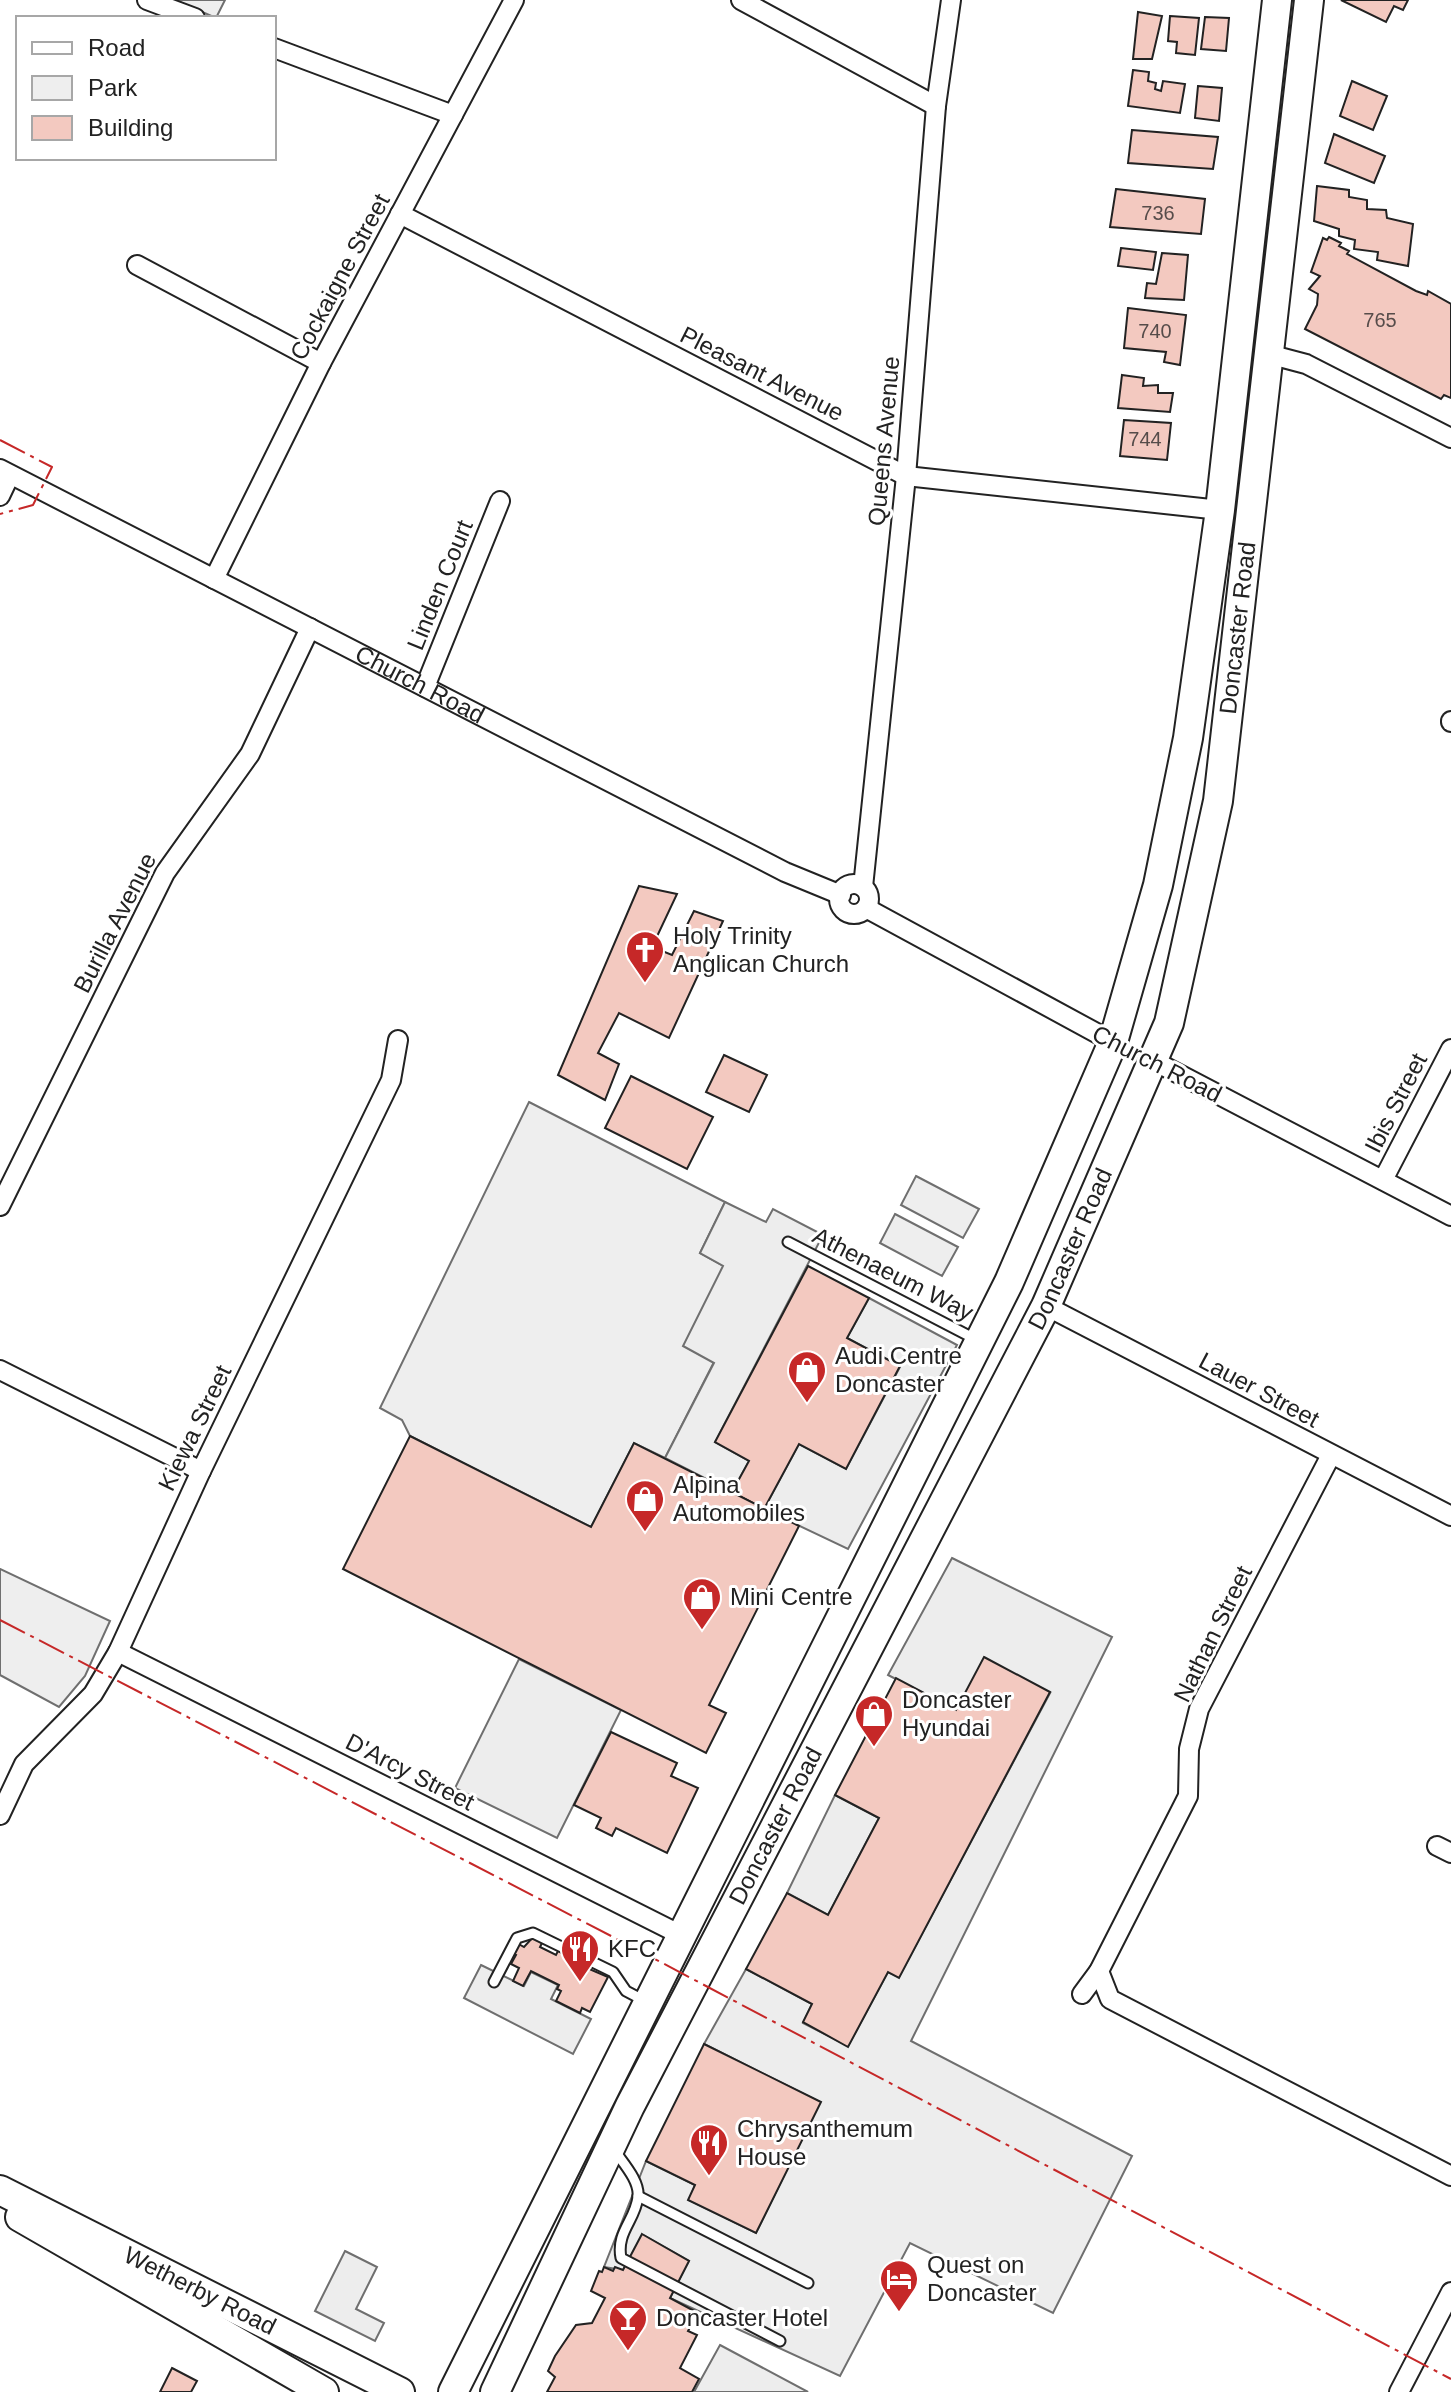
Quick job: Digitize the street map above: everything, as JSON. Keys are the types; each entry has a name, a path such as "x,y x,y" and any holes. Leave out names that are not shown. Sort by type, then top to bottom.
{"main road":[{"name":"Doncaster Road","path":"453,2392 979,1342 1113,1042 1164,856 1188,738 1220,510 1277,0"},
{"name":"Doncaster Road","path":"495,2392 627,2113 934,1527 1046,1306 1169,1023 1191,935 1218,801 1309,0"},
{"name":"Church Road","path":"1113,1042 1154,1061"},
{"path":"896,1508 934,1527"},
{"path":"598,2099 627,2113"},
{"name":"Wetherby Road","path":"0,2190 66,2220 400,2392"},
{"name":"Wetherby Road","path":"0,2205 324,2392"}],"street":[{"path":"147,0 190,16"},
{"name":"Cockaigne Street","path":"214,579 321,363 514,0"},
{"path":"741,0 936,106"},
{"name":"Queens Avenue","path":"863,887 906,476 936,106 951,0"},
{"path":"276,49 453,115"},
{"name":"Pleasant Avenue","path":"400,214 906,476 1220,510"},
{"path":"137,265 321,363"},
{"path":"1268,354 1306,364 1451,438"},
{"path":"0,496 5,472"},
{"name":"Church Road","path":"5,472 785,872 841,895"},
{"name":"Linden Court","path":"425,687 500,501"},
{"name":"Burilla Avenue","path":"0,1206 165,873 250,754 310,628"},
{"path":"847,886 863,887 868,894 866,908 858,913 846,911 841,904 841,895 847,886"},
{"name":"Church Road","path":"866,908 1113,1042"},
{"name":"Kiewa Street","path":"0,1815 24,1764 93,1694 118,1652 201,1471 391,1080 398,1040"},
{"name":"Ibis Street","path":"1383,1180 1451,1049"},
{"name":"Church Road","path":"1154,1061 1451,1216"},
{"name":"Lauer Street","path":"1046,1306 1451,1516"},
{"path":"0,1370 201,1471"},
{"name":"Nathan Street","path":"1082,1994 1099,1971 1188,1796 1189,1749 1199,1709 1331,1455"},
{"name":"D'Arcy Street","path":"118,1652 681,1935"},
{"path":"1099,1971 1110,1999 1451,2176"},
{"path":"1399,2392 1451,2292"}],"lane":[{"name":"Athenaeum Way","path":"788,1242 979,1342"},
{"path":"494,1982 517,1938 533,1933 613,1972 626,1991 647,2002"},
{"path":"611,2146 634,2179 638,2196 620,2236 621,2258 780,2341"},
{"path":"638,2196 808,2283"}],"green space":[{"path":"175,0 225,0 217,16"},
{"path":"529,1102 725,1202 700,1253 724,1266 684,1346 714,1362 665,1458 634,1443 591,1527 410,1436 402,1420 380,1408"},
{"path":"916,1176 979,1209 963,1238 901,1205"},
{"path":"895,1214 958,1247 942,1276 880,1243"},
{"path":"0,1569 110,1621 85,1676 59,1707 0,1675"}],"shaded area":[{"path":"725,1202 766,1222 773,1209 823,1235 715,1442 749,1461 732,1492 665,1458 714,1363 683,1346 723,1266 700,1253"},
{"path":"869,1298 957,1345 848,1549 764,1509 799,1444 846,1469 900,1367 847,1338"},
{"path":"952,1558 1112,1637 911,2041 1132,2156 1053,2313 910,2243 840,2376 670,2298 689,2261 643,2235 623,2270 604,2267 646,2161 695,2185 689,2200 756,2233 820,2102 704,2044 746,1969 812,2004 803,2023 848,2046 888,1972 899,1977 1050,1693 956,1710 888,1675"},
{"path":"519,1659 621,1710 557,1838 455,1788"},
{"path":"835,1795 879,1818 828,1915 787,1893"},
{"path":"481,1965 524,1986 531,1972 558,1985 551,1999 591,2019 573,2054 464,1998"},
{"path":"345,2251 377,2267 356,2309 384,2323 375,2341 315,2311"},
{"path":"720,2345 808,2392 694,2392"}],"building":[{"path":"1341,0 1408,0 1403,10 1394,6 1386,22"},
{"path":"1138,12 1162,16 1152,59 1133,59"},
{"path":"1170,16 1199,18 1195,55 1176,53 1177,42 1168,41"},
{"path":"1205,17 1229,18 1226,51 1201,49"},
{"path":"1133,70 1149,72 1148,81 1156,83 1155,89 1161,91 1163,81 1185,84 1180,113 1128,106"},
{"path":"1352,81 1387,96 1373,130 1340,116"},
{"path":"1198,86 1222,88 1219,121 1195,118"},
{"path":"1132,130 1218,137 1213,169 1128,163"},
{"path":"1334,134 1385,156 1374,183 1325,163"},
{"path":"1317,186 1349,190 1349,197 1367,200 1367,209 1386,210 1387,218 1413,224 1408,266 1377,260 1378,252 1354,249 1355,240 1339,236 1339,229 1314,221"},
{"path":"1116,189 1205,199 1201,234 1110,227"},
{"path":"1329,237 1341,243 1339,246 1349,251 1347,254 1416,291 1427,295 1428,291 1451,304 1451,398 1444,395 1441,399 1305,329 1317,305 1318,294 1309,289 1320,276 1311,272 1323,238 1327,240"},
{"path":"1121,248 1156,252 1153,270 1118,266"},
{"path":"1162,253 1188,255 1184,300 1145,298 1147,283 1156,284"},
{"path":"1128,308 1186,315 1180,365 1164,362 1166,352 1124,348"},
{"path":"1122,375 1144,378 1143,386 1158,385 1158,393 1173,393 1170,412 1118,408"},
{"path":"1124,420 1171,423 1167,460 1120,456"},
{"name":"Holy Trinity Anglican Church","path":"639,886 677,894 652,947 672,955 694,911 723,921 669,1038 619,1013 598,1053 619,1064 605,1100 558,1075"},
{"path":"724,1055 767,1075 749,1112 706,1092"},
{"path":"631,1076 713,1117 687,1169 605,1128"},
{"name":"Audi Centre Doncaster","path":"808,1266 869,1298 847,1338 900,1366 846,1469 799,1444 764,1509 732,1492 749,1461 715,1442"},
{"path":"410,1436 591,1527 634,1443 799,1526 709,1705 726,1713 706,1753 343,1569"},
{"path":"984,1657 1050,1692 899,1978 888,1972 848,2047 803,2022 812,2004 746,1969 787,1893 828,1915 879,1818 835,1795 896,1678 956,1710"},
{"path":"611,1732 677,1763 671,1776 698,1788 667,1853 616,1828 612,1836 596,1828 601,1818 574,1805"},
{"path":"535,1935 544,1939 540,1947 556,1955 559,1949 576,1956 573,1962 608,1977 590,2012 582,2008 580,2013 556,2001 561,1991 557,1989 559,1985 531,1971 523,1986 513,1981 519,1968 511,1964 516,1955 510,1952 515,1942 524,1947"},
{"path":"704,2044 821,2102 756,2233 688,2200 695,2185 646,2161"},
{"path":"642,2234 689,2261 670,2298 698,2313 688,2331 697,2335 680,2368 699,2379 692,2392 547,2392 555,2377 548,2371 555,2356 576,2325 592,2323 605,2298 591,2291 599,2271 602,2272 604,2267 613,2271 615,2267 623,2270"},
{"path":"172,2368 197,2381 191,2392 160,2392"}],"power":[{"path":"0,440 52,467 33,505 0,514"},
{"path":"0,1620 615,1938 1451,2379"}],"place":[{"name":"Holy Trinity Anglican Church","path":"645,984"},
{"name":"Audi Centre Doncaster","path":"807,1404"},
{"name":"Alpina Automobiles","path":"645,1533"},
{"name":"Mini Centre","path":"702,1631"},
{"name":"Doncaster Hyundai","path":"874,1748"},
{"name":"KFC","path":"580,1983"},
{"name":"Chrysanthemum House","path":"709,2177"},
{"name":"Quest on Doncaster","path":"899,2313"},
{"name":"Doncaster Hotel","path":"628,2352"}]}
